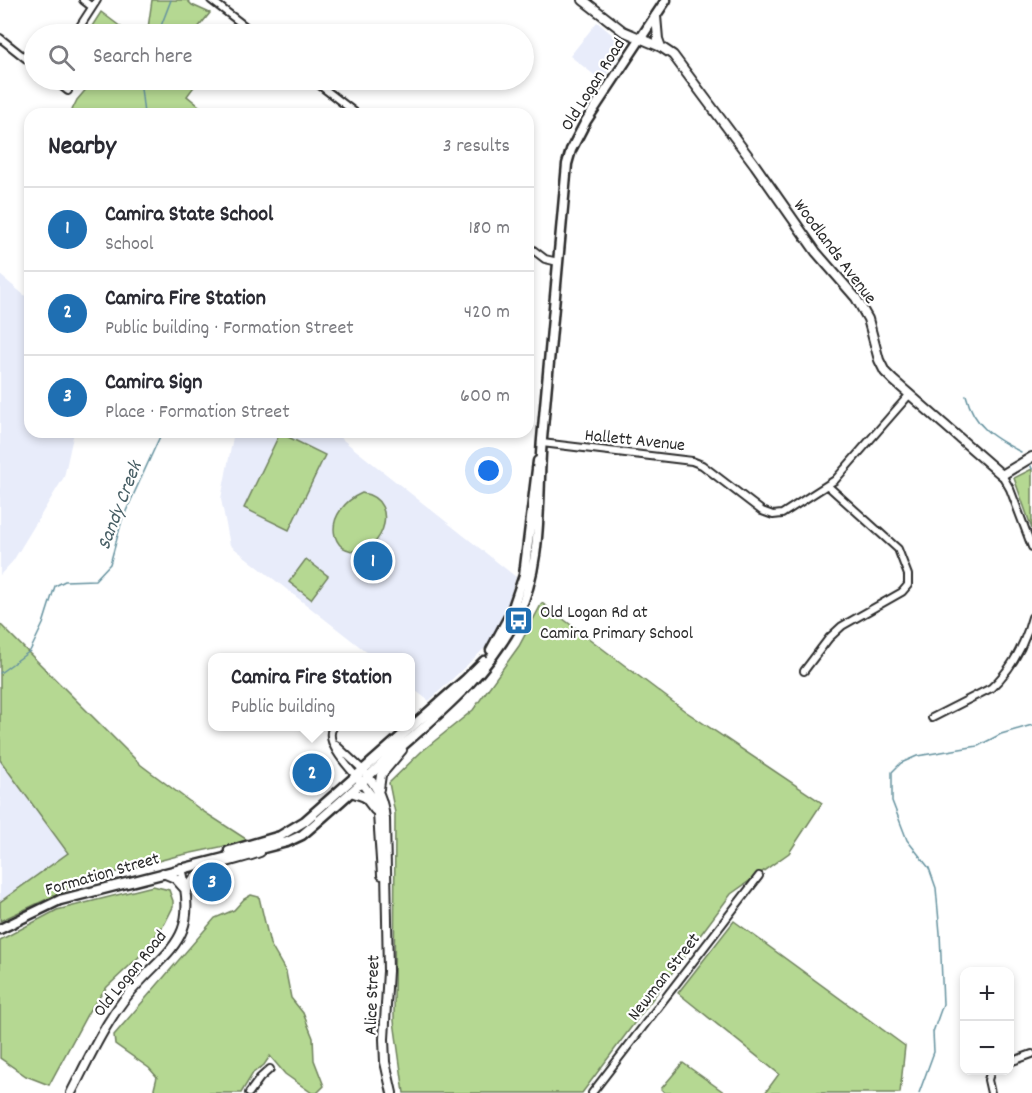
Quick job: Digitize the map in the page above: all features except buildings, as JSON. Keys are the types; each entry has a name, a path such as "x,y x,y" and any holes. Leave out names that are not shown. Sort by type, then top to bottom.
{"main road":[{"name":"Old Logan Road","path":"362,776 412,737 480,673 518,615 528,588 535,550 542,443 567,164 571,150 586,121 666,0"},
{"name":"Old Logan Road","path":"415,727 487,657 517,599 524,575 536,473 542,443"},
{"name":"Old Logan Road","path":"362,776 410,731"},
{"name":"Formation Street","path":"0,929 60,900 287,842 302,835 351,792 362,776"},
{"name":"Formation Street","path":"181,868 189,862 280,836 305,821 362,776"}],"street":[{"path":"83,0 92,7"},
{"path":"81,24 97,0"},
{"path":"211,0 242,24"},
{"name":"Woodlands Avenue","path":"583,0 623,31 661,47 673,55 816,252 856,298 868,319 879,360 885,372 1002,475 1010,489 1032,547"},
{"path":"656,16 661,47"},
{"path":"0,38 24,57"},
{"path":"326,90 349,108"},
{"path":"534,251 545,259 558,262"},
{"name":"Hallett Avenue","path":"542,443 692,461 702,465 762,511 773,515 782,513 828,486 845,471 910,394"},
{"path":"1002,475 1032,457"},
{"path":"804,671 842,626 902,592 908,585 908,575 898,549 828,486"},
{"path":"932,718 991,688 998,681 1026,639 1032,617"},
{"path":"330,731 330,738 342,759 362,776"},
{"name":"Old Logan Road","path":"380,793 381,775 412,737"},
{"name":"Alice Street","path":"362,776 380,793 385,819 388,971 384,1039 385,1062 392,1093"},
{"name":"Alice Street","path":"362,776 375,801 378,814 386,897"},
{"path":"351,792 365,797 378,814"},
{"path":"163,873 175,878 187,892 194,877 211,867 287,842"},
{"name":"Old Logan Road","path":"71,1093 94,1047 123,1001 170,952 180,937 188,911 187,892 181,868"},
{"name":"Newman Street","path":"592,1093 759,876"},
{"path":"1014,1061 1032,1054"},
{"path":"249,1093 260,1078 270,1070"},
{"path":"990,1075 988,1080 991,1093"}],"shaded area":[{"path":"597,22 626,46 602,81 570,56"},
{"path":"0,275 24,295 24,438 73,438 64,477 13,561 0,575"},
{"path":"233,438 341,438 516,577 505,612 486,647 429,701 415,690 415,653 368,653 230,545 221,499"},
{"path":"0,760 68,854 0,901"}],"green space":[{"path":"152,0 187,0 192,5 210,13 201,24 149,24"},
{"path":"101,12 117,24 93,24"},
{"path":"86,90 192,90 187,96 202,108 73,108"},
{"path":"278,438 290,438 325,455 289,530 244,508"},
{"path":"1032,469 1032,529 1014,478"},
{"path":"362,493 375,498 382,507 385,518 382,529 377,540 368,548 358,551 346,549 340,546 336,538 335,522 345,505"},
{"path":"306,559 328,576 311,599 289,582"},
{"path":"542,603 685,711 822,803 789,853 731,894 582,1093 404,1093 394,1021 395,813 389,783 421,752 473,710 519,646"},
{"path":"0,624 141,765 201,810 249,841 177,856 90,879 0,921 0,902 68,853 0,760"},
{"path":"153,886 169,890 173,901 173,907 165,923 143,953 107,987 89,1011 49,1085 26,1076 0,1058 0,940 57,910"},
{"path":"251,895 259,897 270,944 286,972 291,998 303,1013 313,1038 314,1060 324,1086 317,1093 312,1093 285,1074 270,1056 264,1065 253,1073 241,1093 153,1093 157,1077 149,1068 115,1044 114,1035 215,918 234,910"},
{"path":"734,921 905,1046 900,1093 765,1093 779,1074 678,993"},
{"path":"683,1063 725,1093 665,1093 661,1089"}],"waterway":[{"name":"Sandy Creek","path":"162,24 171,0"},
{"name":"Sandy Creek","path":"141,90 143,108"},
{"path":"966,395 974,415 986,430 1021,452"},
{"name":"Sandy Creek","path":"0,673 30,651 43,624 55,586 65,581 95,580 110,564 122,520 159,438"},
{"path":"919,1093 934,1052 933,1032 943,1004 940,933 936,888 929,868 907,840 892,801 892,772 901,763 917,756 978,746 1001,734 1032,725"}],"place":[{"name":"Camira State School","path":"373,561"},
{"name":"Old Logan Rd at Camira Primary School","path":"519,621"},
{"name":"Camira Fire Station","path":"312,773"},
{"name":"Camira Sign","path":"212,882"}]}
